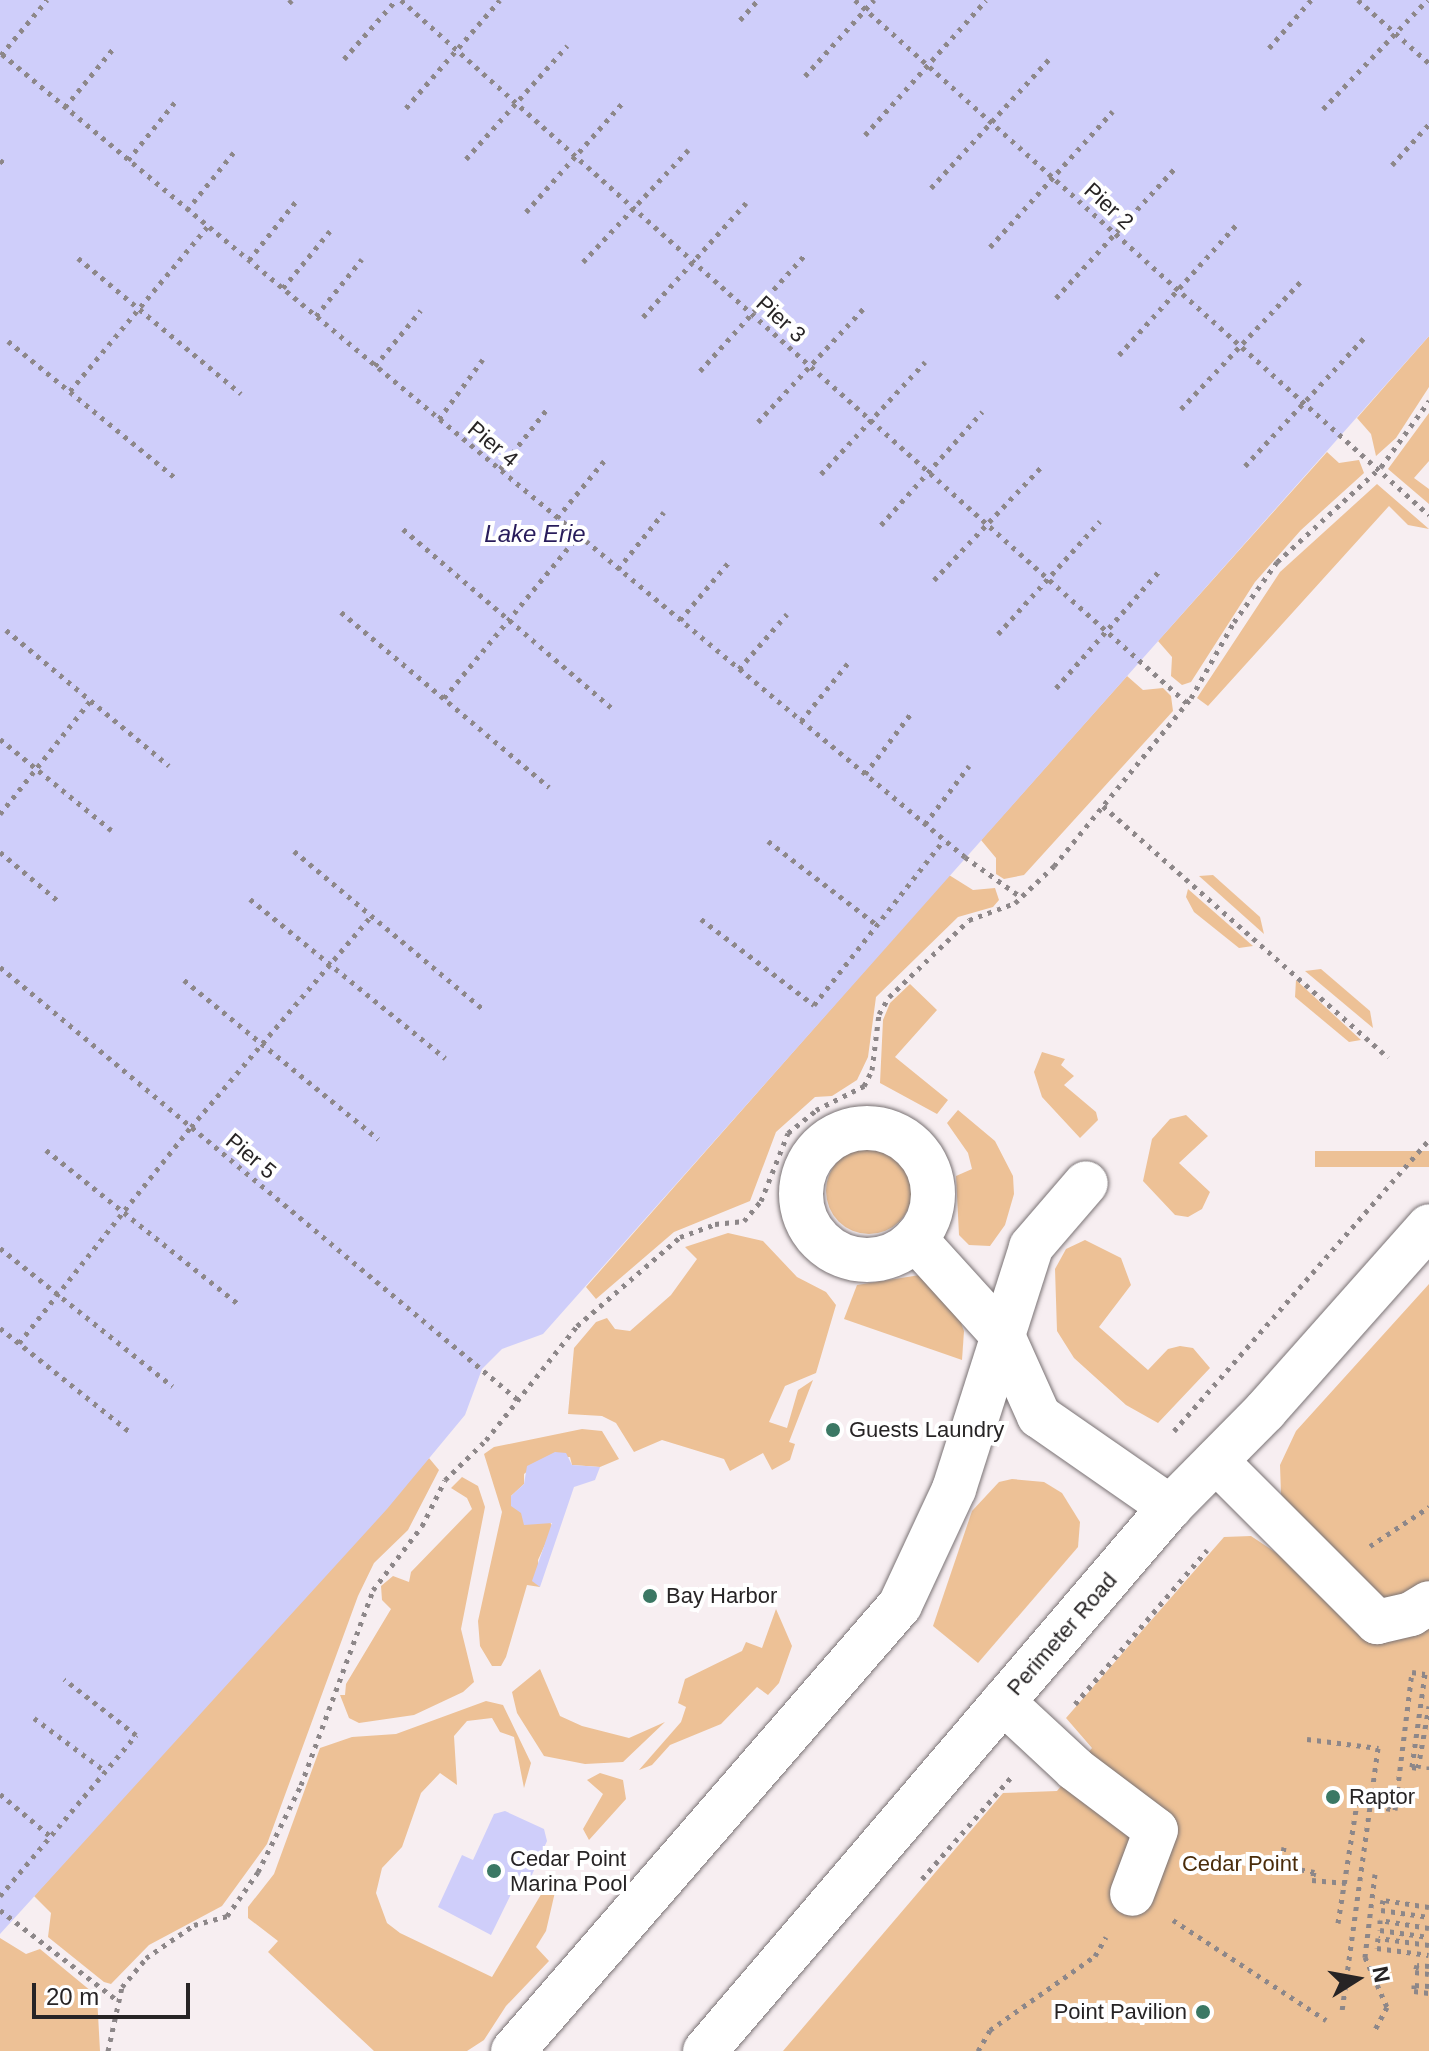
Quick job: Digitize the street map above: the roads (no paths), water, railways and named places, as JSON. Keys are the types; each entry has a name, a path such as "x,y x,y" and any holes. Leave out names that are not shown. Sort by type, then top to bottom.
{"street":[{"path":"513,2051 900,1605 954,1489 1031,1247 1086,1183"},
{"name":"Perimeter Road","path":"719,2045 1003,1702 1170,1507 1216,1461 1429,1226"},
{"path":"915,1239 1003,1336 1039,1416 1170,1507"},
{"path":"1216,1461 1377,1622 1411,1614 1429,1603"},
{"path":"1003,1702 1044,1741 1156,1830 1132,1894"}],"water":[{"name":"Lake Erie","path":"0,0 1429,0 1429,336 543,1334 502,1349 482,1369 465,1415 387,1509 0,1934"},
{"path":"555,1452 566,1453 572,1465 600,1467 595,1480 574,1487 540,1587 532,1581 552,1523 524,1525 521,1513 511,1506 511,1496 524,1484 527,1466"},
{"name":"Cedar Point Marina Pool","path":"505,1811 544,1829 547,1841 527,1886 517,1882 491,1935 438,1907 462,1855 473,1860 494,1814"}],"place":[{"name":"Guests Laundry","path":"833,1430"},
{"name":"Bay Harbor","path":"650,1596"},
{"name":"Raptor","path":"1333,1797"},
{"name":"Cedar Point Marina Pool","path":"494,1871"},
{"name":"Point Pavilion","path":"1203,2012"}],"park label":[{"name":"Cedar Point","path":"1240,1864"}]}
